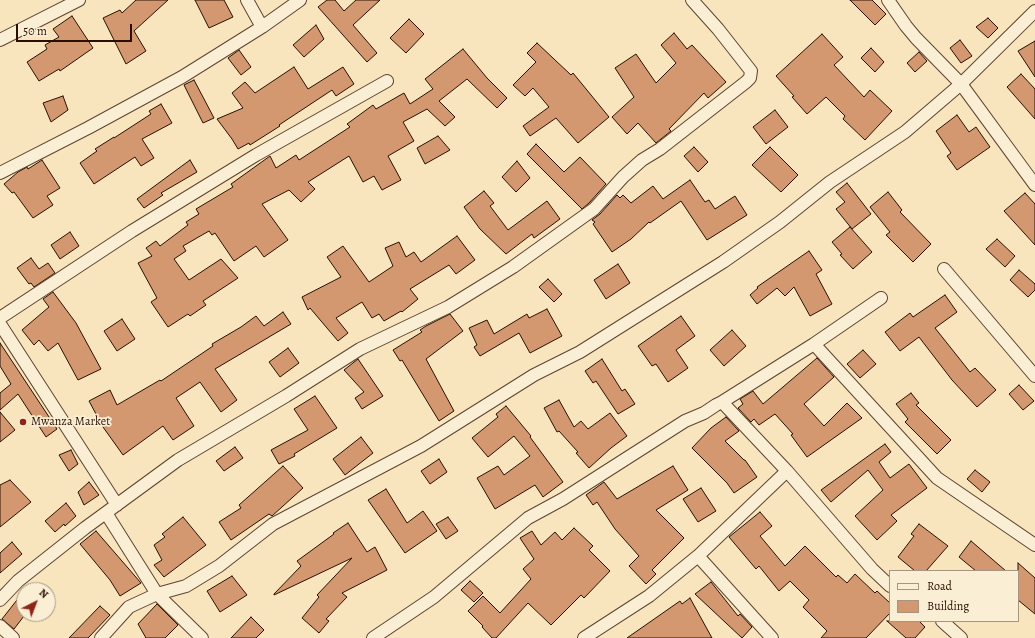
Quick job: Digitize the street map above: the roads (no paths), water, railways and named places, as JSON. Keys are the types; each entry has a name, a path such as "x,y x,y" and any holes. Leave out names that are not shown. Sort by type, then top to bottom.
{"street":[{"path":"0,40 79,0"},
{"path":"247,0 262,27"},
{"path":"0,173 88,128 182,77 262,27 300,0"},
{"path":"0,600 18,581 178,460 286,396 360,349 448,307 513,267 594,209 623,177 642,160 660,149 746,82 750,78 751,71 718,29 692,0"},
{"path":"888,0 916,38 961,84 1035,185"},
{"path":"101,638 129,607 157,594 186,586 219,566 273,524 421,446 534,375 580,352 658,304 755,240 830,182 905,132 961,84 1035,11"},
{"path":"0,318 132,231 256,155 386,81"},
{"path":"944,269 1035,376"},
{"path":"373,638 434,597 528,518 563,499 685,421 704,413 722,402 814,344 881,298"},
{"path":"0,324 117,505"},
{"path":"814,344 937,478 1035,545"},
{"path":"722,402 787,471 872,569 889,585"},
{"path":"584,638 598,634 649,596 698,556 787,471"},
{"path":"106,513 157,594 202,638"},
{"path":"698,556 772,638"},
{"path":"943,622 961,638"},
{"path":"0,626 13,638"}],"place":[{"name":"Mwanza Market","path":"23,422"}]}
